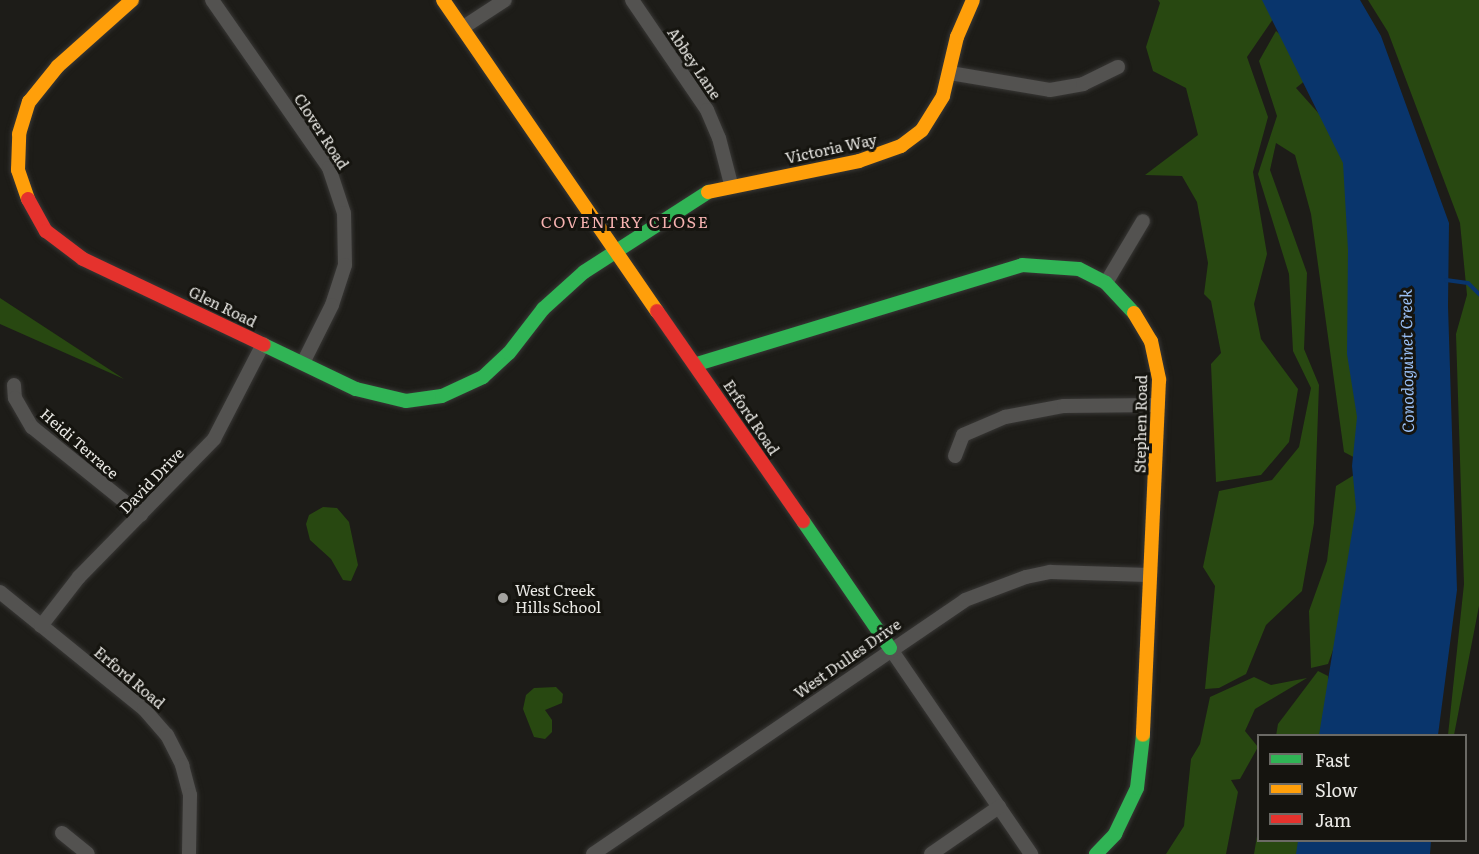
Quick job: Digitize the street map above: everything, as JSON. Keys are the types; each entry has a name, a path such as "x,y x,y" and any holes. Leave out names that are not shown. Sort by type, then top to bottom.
{"street":[{"name":"Glen Road","path":"132,0 58,66 28,102 18,150 25,194 46,231 66,250 303,363 382,398 405,401 442,396 462,389 496,367 555,296 617,249"},
{"name":"Clover Road","path":"212,0 329,168 344,213 345,265 332,305 303,363"},
{"name":"Erford Road","path":"443,0 617,249 1031,854"},
{"path":"462,28 505,0"},
{"name":"Abbey Lane","path":"632,0 707,110 719,138 730,184"},
{"name":"Victoria Way","path":"617,249 683,205 730,184 891,151 916,135 933,116 950,73 959,31 973,0"},
{"path":"950,73 1050,90 1083,84 1118,67"},
{"path":"1106,283 1143,221"},
{"name":"Stephen Road","path":"696,364 1022,265 1079,269 1106,283 1129,304 1151,341 1159,380 1140,774 1115,834 1096,854"},
{"name":"David Drive","path":"41,626 79,577 214,439 263,344"},
{"name":"Heidi Terrace","path":"14,385 21,411 32,427 141,515"},
{"path":"955,456 963,435 1005,417 1064,406 1158,405"},
{"name":"West Dulles Drive","path":"593,854 890,648 965,600 1026,577 1079,571 1150,575"},
{"name":"Erford Road","path":"0,592 144,708 167,735 182,765 190,795 189,854"},
{"path":"931,854 999,807"},
{"path":"62,833 88,854"}],"green space":[{"path":"1158,0 1263,0 1273,19 1247,57 1268,117 1253,172 1267,254 1254,304 1261,339 1298,389 1289,442 1261,475 1216,482 1211,364 1221,353 1211,301 1204,294 1208,263 1197,202 1182,176 1145,175 1198,135 1186,88 1153,71 1146,47 1160,3"},
{"path":"1368,0 1479,0 1479,606 1454,734 1448,734 1464,584 1456,334 1467,295 1460,223 1388,32"},
{"path":"1276,31 1289,42 1307,79 1296,88 1329,125 1346,161 1361,461 1344,452 1311,214 1295,155 1276,143 1270,170 1307,273 1304,349 1319,385 1314,523 1302,591 1266,625 1246,674 1219,688 1205,689 1215,586 1203,567 1219,491 1272,480 1299,447 1311,388 1293,351 1289,274 1258,174 1277,116 1259,61"},
{"path":"0,298 124,379 0,324"},
{"path":"1354,475 1357,515 1342,625 1328,664 1311,668 1309,611 1327,561 1336,486"},
{"path":"323,507 337,508 349,522 358,565 351,581 343,580 331,559 310,540 306,524 309,515"},
{"path":"1318,671 1328,676 1330,734 1276,734 1278,724"},
{"path":"1254,677 1271,685 1307,678 1255,709 1245,731 1257,749 1240,779 1231,780 1238,792 1226,854 1166,854 1184,826 1191,759 1200,744 1210,697"},
{"path":"556,687 563,694 562,703 545,710 552,720 552,732 545,739 534,737 523,709 526,695 534,688"},
{"path":"1257,836 1257,842 1298,842 1298,854 1254,854"}],"water":[{"name":"Conodoguinet Creek","path":"1262,0 1360,0 1381,36 1449,223 1448,306 1457,590 1438,734 1319,734 1356,508 1352,466 1357,417 1347,354 1348,250 1343,163"},
{"path":"1298,842 1431,842 1430,854 1296,854"}],"waterway":[{"path":"1446,280 1468,283 1479,294"}],"traffic: fast":[{"path":"264,345 356,389 406,401 442,396 483,377 509,353 543,309 584,272 708,192"},
{"path":"697,364 1022,265 1079,269 1106,283 1134,313"},
{"path":"803,521 890,648"},
{"path":"1096,854 1115,834 1137,788 1143,735"}],"traffic: slow":[{"path":"28,199 18,170 19,134 29,102 58,66 132,0"},
{"path":"443,0 657,311"},
{"path":"708,192 859,161 901,146 922,130 943,96 957,37 973,0"},
{"path":"1134,313 1151,341 1159,380 1143,735"}],"traffic: jam":[{"path":"28,199 46,231 83,259 264,345"},
{"path":"657,311 803,521"}],"place":[{"name":"West Creek Hills School","path":"503,598"}],"district":[{"name":"COVENTRY CLOSE","path":"625,221"}]}
